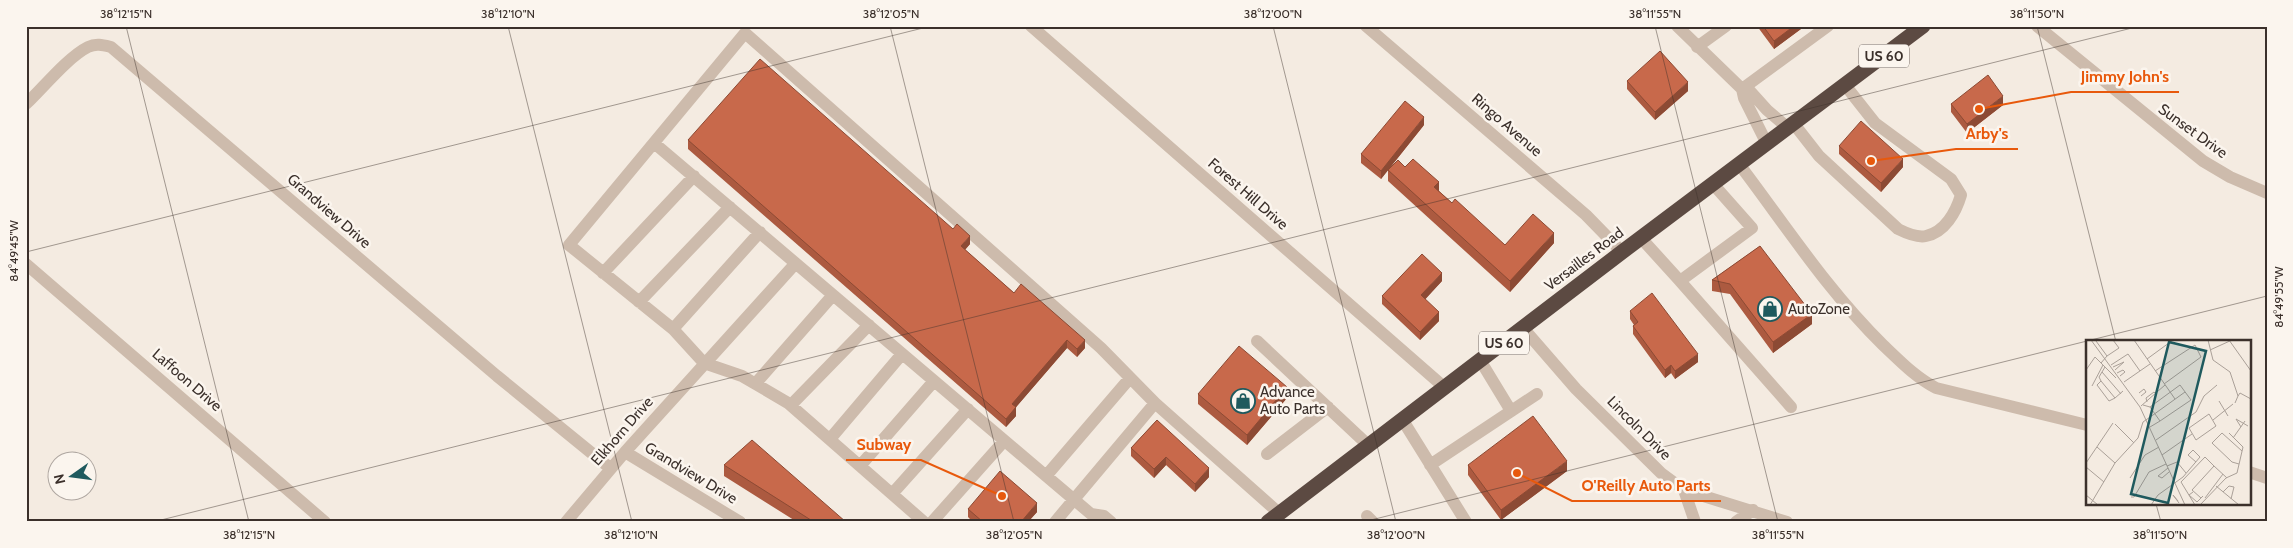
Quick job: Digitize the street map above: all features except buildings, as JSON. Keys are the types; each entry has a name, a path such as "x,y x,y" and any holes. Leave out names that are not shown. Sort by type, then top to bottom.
{"highway":[{"name":"Versailles Road","path":"1274,518 1640,238 1923,26"}],"street":[{"name":"Forest Hill Drive","path":"1030,26 1444,387"},
{"name":"Ringo Avenue","path":"1366,26 1586,216 1622,252"},
{"path":"1677,26 1742,89 1744,98 1767,144"},
{"path":"1693,43 1726,26"},
{"path":"1742,89 1828,26"},
{"name":"Sunset Drive","path":"2038,26 2203,161 2230,177 2267,193"},
{"path":"924,522 791,405 742,376 704,363 673,329 569,245 745,33 1101,348 1274,518"},
{"name":"Grandview Drive","path":"26,104 77,54 89,46 100,44 111,46 497,376 610,468"},
{"path":"1742,89 1749,90 1767,110 1791,126 1819,156 1898,229 1909,234 1924,237 1939,230 1956,212 1961,195 1951,178 1875,123 1845,85"},
{"path":"654,143 968,409 1074,500 1092,518 1104,516 1112,522"},
{"path":"1739,164 1833,293 1867,329 1922,380 1936,388 2086,425"},
{"path":"603,273 694,176"},
{"path":"1680,281 1752,228 1713,184"},
{"path":"639,302 730,207"},
{"path":"673,329 760,232"},
{"path":"1640,238 1791,406"},
{"name":"Laffoon Drive","path":"26,264 325,522"},
{"name":"Elkhorn Drive","path":"566,522 610,468 795,264"},
{"path":"756,383 833,295"},
{"path":"791,405 869,325"},
{"name":"Lincoln Drive","path":"1523,328 1583,396 1661,473 1684,490 1787,522"},
{"path":"1257,341 1368,445"},
{"path":"830,439 902,354"},
{"path":"1480,360 1511,411"},
{"path":"1046,476 1130,378"},
{"path":"860,466 934,381"},
{"path":"1430,465 1537,394"},
{"path":"1055,522 1155,403"},
{"path":"1267,454 1328,407"},
{"path":"892,494 968,409"},
{"path":"1402,419 1466,522"},
{"path":"932,522 1004,441"},
{"name":"Grandview Drive","path":"625,452 740,522"},
{"path":"2250,472 2267,478"},
{"path":"1684,490 1695,522"},
{"path":"1736,522 1753,510"}],"place":[{"name":"Jimmy John's","path":"1979,109"},
{"name":"Arby's","path":"1871,161"},
{"name":"AutoZone","path":"1770,309"},
{"name":"Advance Auto Parts","path":"1243,401"},
{"name":"O'Reilly Auto Parts","path":"1517,473"},
{"name":"Subway","path":"1002,496"}]}
